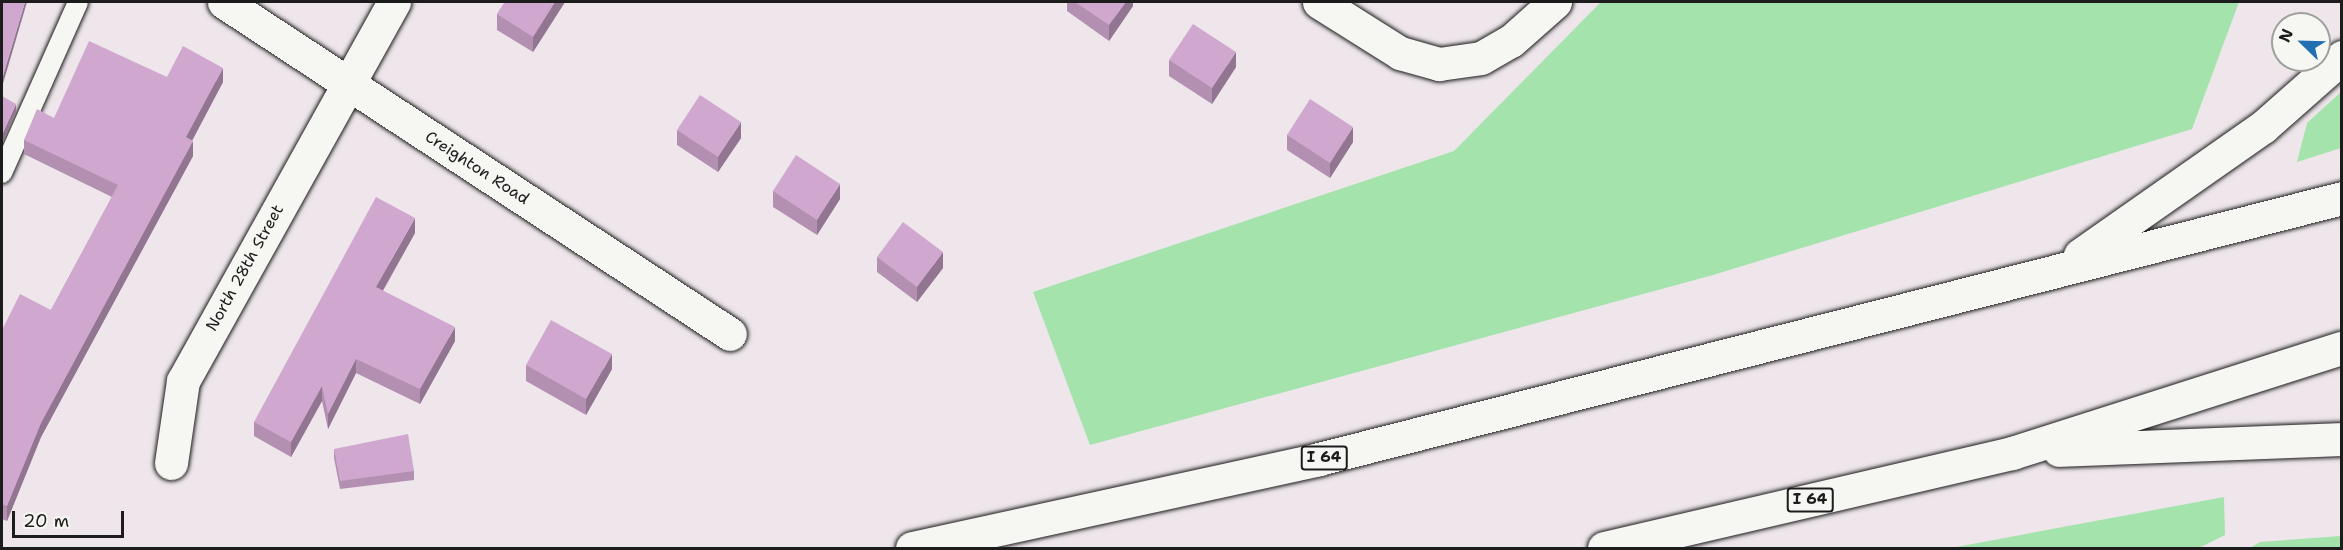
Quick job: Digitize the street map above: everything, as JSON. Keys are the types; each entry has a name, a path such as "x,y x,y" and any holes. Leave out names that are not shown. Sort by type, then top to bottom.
{"main road":[{"name":"Creighton Road","path":"224,2 730,334"},
{"name":"North 28th Street","path":"171,464 183,381 346,82 394,2"},
{"path":"1319,2 1400,53 1439,64 1481,58 1511,41 1555,2"},
{"path":"2063,266 2263,127 2342,57"},
{"name":"I 64","path":"912,549 1319,459 2063,266 2342,198"},
{"name":"I 64","path":"1604,549 2012,453 2342,348"},
{"path":"2012,453 2342,439"}],"lane":[{"path":"2,173 78,2"}],"green space":[{"path":"1601,2 2239,2 2192,129 1713,275 1090,445 1033,292 1454,151"},
{"path":"2341,92 2341,148 2297,162 2307,123"},
{"path":"2224,497 2225,535 2199,548 1951,548"},
{"path":"2341,536 2341,548 2250,548 2260,542"}],"building":[{"path":"2,2 25,2 2,79"},
{"path":"505,2 555,2 533,37 497,14"},
{"path":"1075,2 1126,2 1109,25"},
{"path":"1193,24 1236,52 1212,88 1169,60"},
{"path":"89,41 167,77 183,46 223,68 186,137 193,141 41,423 7,506 2,504 2,330 20,294 51,310 118,185 24,140 37,109 54,118"},
{"path":"700,95 741,122 718,157 677,130"},
{"path":"2,96 16,104 2,135"},
{"path":"1310,99 1353,127 1330,163 1287,135"},
{"path":"796,155 840,184 817,220 773,191"},
{"path":"376,197 415,218 376,287 455,327 420,389 356,359 328,414 322,386 291,442 254,422"},
{"path":"903,222 943,252 917,287 877,257"},
{"path":"551,320 612,354 586,399 526,365"},
{"path":"408,434 414,471 340,481 334,449"}]}
